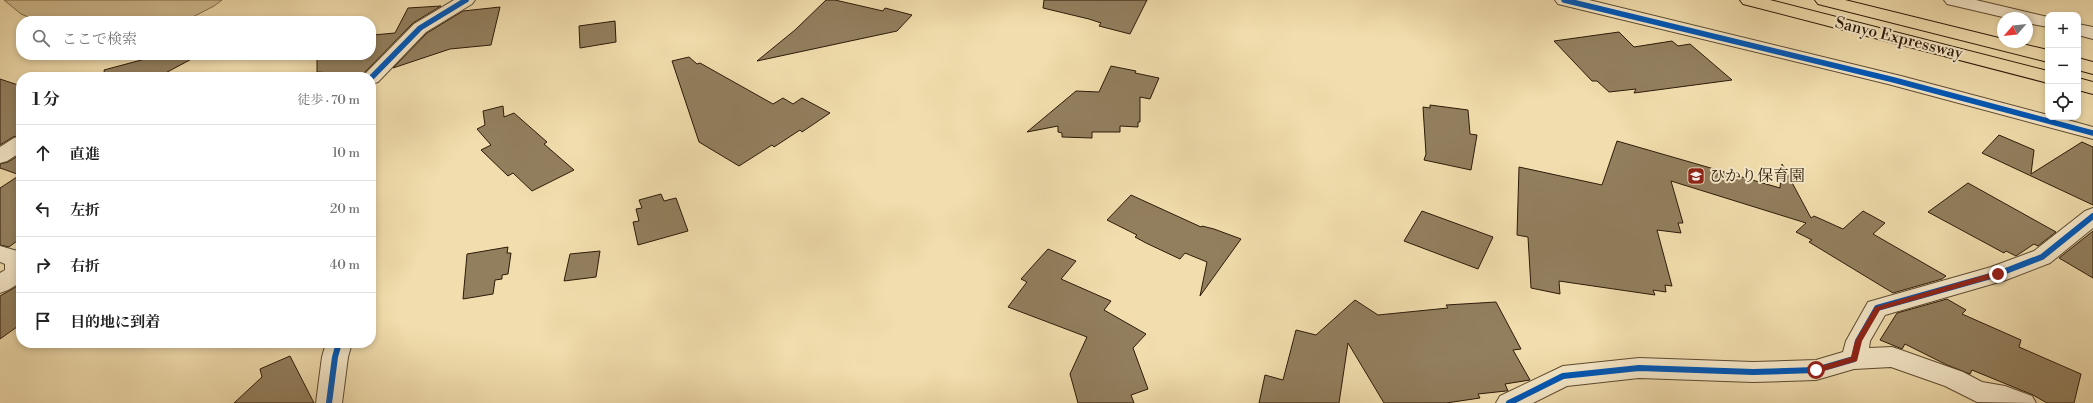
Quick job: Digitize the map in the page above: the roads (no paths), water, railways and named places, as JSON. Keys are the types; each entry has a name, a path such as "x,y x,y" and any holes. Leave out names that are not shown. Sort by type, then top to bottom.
{"highway":[{"name":"Sanyo Expressway","path":"1749,0 2045,75"},
{"name":"Sanyo Expressway","path":"1824,0 2045,55"},
{"path":"2081,65 2093,68"},
{"path":"2081,85 2093,88"}],"street":[{"path":"376,73 420,28 466,0"},
{"path":"1564,0 1588,6 1601,3 1613,12 1894,80 2093,133"},
{"path":"1953,0 2045,21"},
{"path":"2081,30 2093,33"},
{"path":"1854,359 1858,341 1877,308 1998,274 2042,257 2093,216"},
{"path":"0,254 16,259"},
{"path":"0,284 16,274"},
{"path":"329,403 338,348"},
{"path":"1509,403 1564,376 1639,368 1754,372 1816,370 1854,359 1892,357 1954,379 1985,397 2005,396 2023,403"}],"place":[{"name":"ひかり保育園","path":"1696,176"}]}
